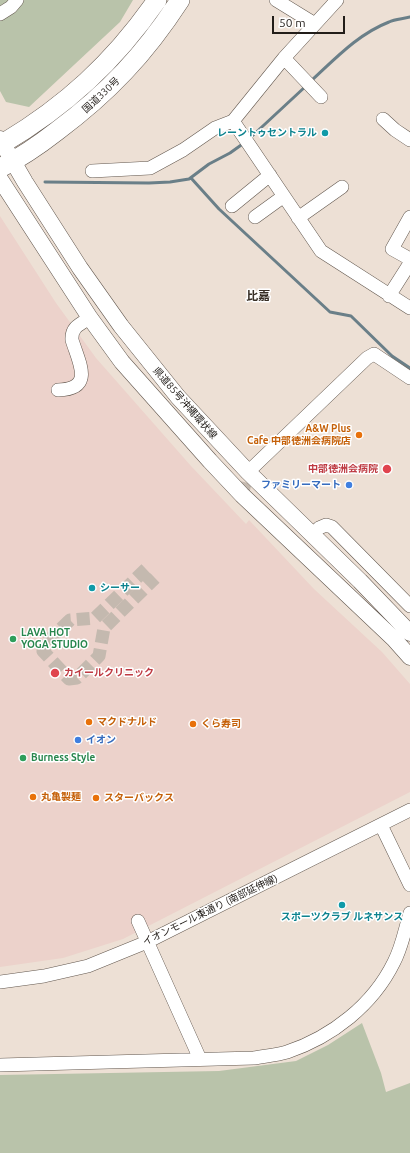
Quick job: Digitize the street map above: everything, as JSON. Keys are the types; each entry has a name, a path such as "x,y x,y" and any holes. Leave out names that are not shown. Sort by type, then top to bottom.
{"highway":[{"name":"国道330号","path":"1,143 26,129 66,100 88,81 110,59 146,16 157,0"},
{"name":"国道330号","path":"6,164 42,142 78,116 127,71 164,25 180,0"}],"main road":[{"name":"県道85号沖縄環状線","path":"1,143 6,164 121,326 178,396 248,472 360,581 410,633"},
{"name":"県道85号沖縄環状線","path":"0,179 90,318 122,362 242,495 389,634 410,657"}],"street":[{"path":"0,14 11,7 17,0"},
{"path":"276,0 315,24"},
{"path":"92,171 150,168 183,150 215,128 233,121 284,58 337,0"},
{"path":"284,58 317,93"},
{"path":"383,119 394,130 410,140"},
{"path":"233,121 321,251 389,296 410,308"},
{"path":"232,206 270,176"},
{"path":"298,218 342,187"},
{"path":"255,217 284,196"},
{"path":"410,217 392,249 410,258"},
{"path":"389,296 410,263"},
{"path":"58,390 71,389 80,382 82,372 72,340 72,334 73,330 90,318"},
{"path":"248,472 367,358 374,354 410,378"},
{"path":"312,535 319,528 326,525 332,527 410,606"},
{"name":"イオンモール東通り (南部延伸線)","path":"0,982 44,976 88,966 147,942 410,810"},
{"path":"380,825 410,885"},
{"path":"0,1065 254,1058 286,1052 326,1035 360,1009 378,989 406,942 410,913"},
{"path":"138,921 200,1059"}],"shaded area":[{"path":"0,216 56,303 96,358 191,466 246,524 249,520 314,589 382,652 410,684 410,792 123,939 63,958 0,967"}],"green space":[{"path":"0,0 133,0 120,22 29,107 6,102 0,91"},
{"path":"362,1023 381,1073 386,1092 410,1083 410,1153 0,1153 0,1075 219,1071 296,1061 328,1045"}],"waterway":[{"path":"311,81 347,48 367,33 391,21 410,17"},
{"path":"250,138 306,86"},
{"path":"45,182 149,183 189,179 209,164 230,153 244,143"},
{"path":"191,178 219,209 330,312 351,316 392,356 410,368"}],"tunnel":[{"path":"242,495 248,472"},
{"path":"146,569 95,618 70,620 46,643 43,651 69,679 77,678 99,656 104,628 155,578"}],"place":[{"name":"レーントゥセントラル","path":"325,133"},
{"name":"A&W Plus Cafe 中部徳洲会病院店","path":"359,435"},
{"name":"中部徳洲会病院","path":"387,469"},
{"name":"ファミリーマート","path":"349,485"},
{"name":"シーサー","path":"92,588"},
{"name":"LAVA HOT YOGA STUDIO","path":"13,639"},
{"name":"カイールクリニック","path":"55,673"},
{"name":"マクドナルド","path":"89,722"},
{"name":"くら寿司","path":"193,724"},
{"name":"イオン","path":"78,740"},
{"name":"Burness Style","path":"23,758"},
{"name":"丸亀製麺","path":"33,797"},
{"name":"スターバックス","path":"96,798"},
{"name":"スポーツクラブ ルネサンス","path":"342,905"}],"district":[{"name":"比嘉","path":"258,296"}]}
